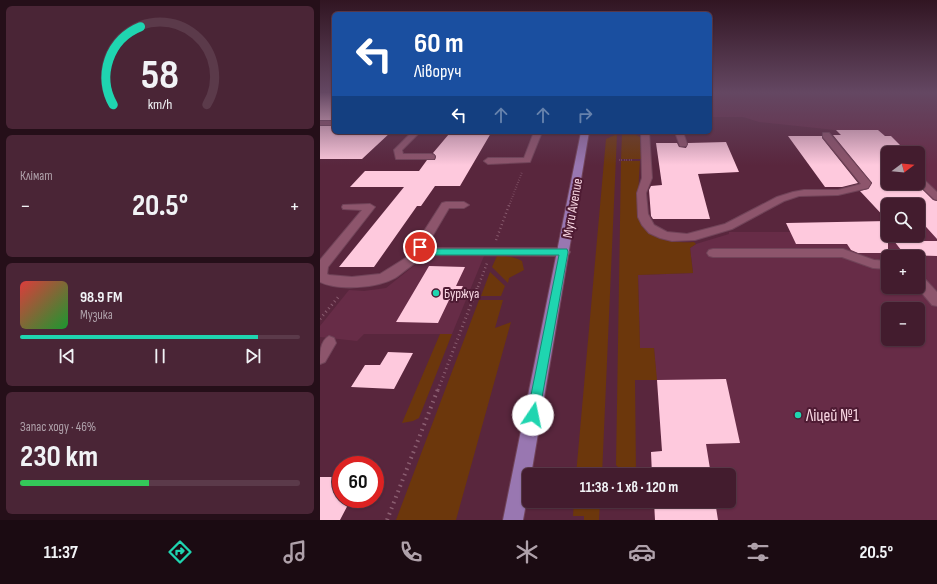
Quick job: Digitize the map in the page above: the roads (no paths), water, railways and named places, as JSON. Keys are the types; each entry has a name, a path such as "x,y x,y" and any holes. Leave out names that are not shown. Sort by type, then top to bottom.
{"main road":[{"name":"Myru Avenue","path":"513,520 564,252 585,134"}],"lane":[{"path":"320,123 332,123"},
{"path":"414,134 398,150 399,157 431,157"},
{"path":"488,161 527,160 537,134"},
{"path":"644,134 647,178 642,184 642,211 644,219 647,225 652,229 668,237 678,238 696,236 737,223 796,194 839,192 865,186 866,183 826,135"},
{"path":"680,134 682,144"},
{"path":"925,186 937,197"},
{"path":"424,252 420,247 446,205 464,205"},
{"path":"347,207 370,207 322,266 320,273 326,280 381,280 424,252 564,252"},
{"path":"713,253 843,253 873,264 881,265"},
{"path":"925,287 937,301"},
{"path":"320,356 329,343"}],"place":[{"name":"Буржуа","path":"436,293"},
{"name":"Ліцей №1","path":"798,415"}]}
